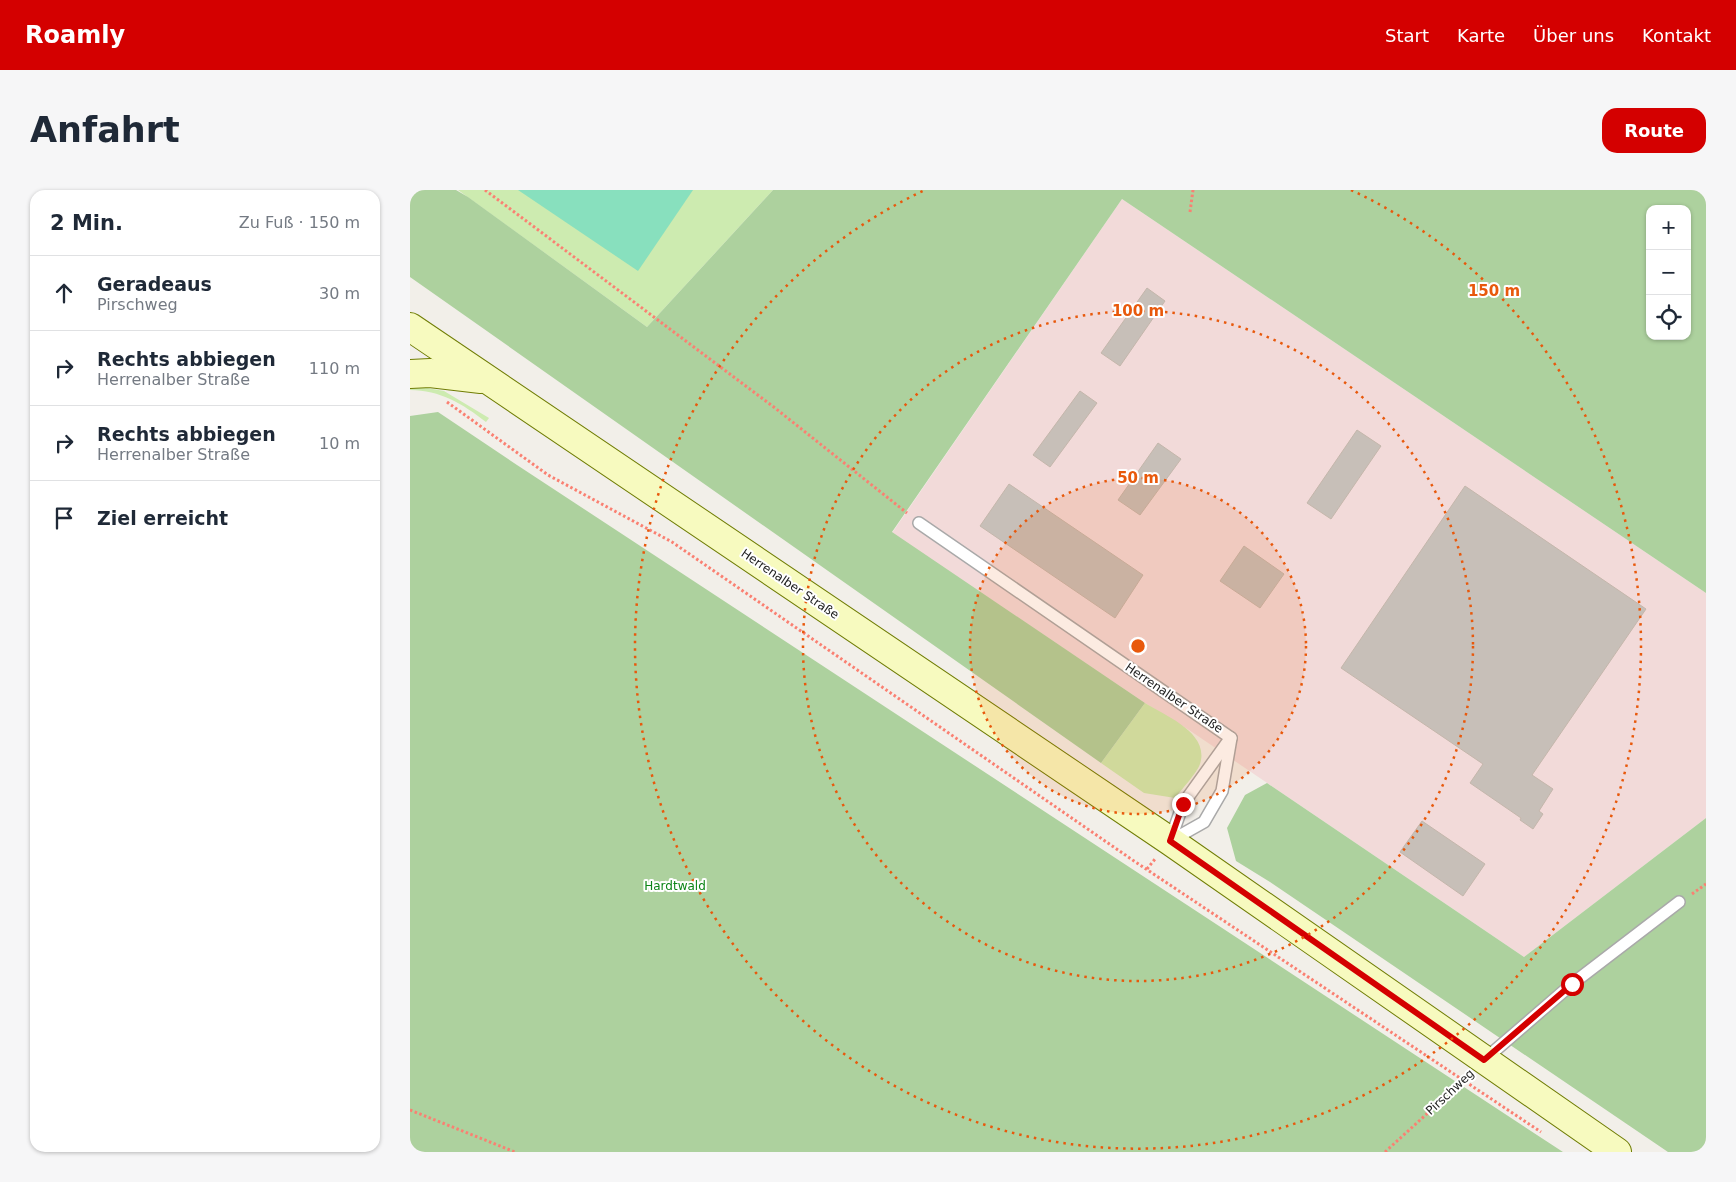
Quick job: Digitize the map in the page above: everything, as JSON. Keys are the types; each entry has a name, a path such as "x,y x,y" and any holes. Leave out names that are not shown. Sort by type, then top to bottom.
{"main road":[{"name":"Herrenalber Straße","path":"410,327 1170,841 1617,1152"},
{"path":"410,374 430,373 486,379"}],"lane":[{"name":"Herrenalber Straße","path":"919,523 1231,738"},
{"name":"Herrenalber Straße","path":"1170,841 1204,822 1222,791 1231,738"},
{"name":"Herrenalber Straße","path":"1170,841 1183,804 1231,738"},
{"name":"Pirschweg","path":"1484,1060 1572,984 1679,902"}],"path":[{"path":"485,190 775,408 919,523"},
{"path":"1190,212 1193,190"},
{"path":"445,401 548,475 672,542 1126,855 1546,1136"},
{"name":"Pirschweg","path":"1385,1152 1484,1060"},
{"path":"410,1110 515,1152"}],"shaded area":[{"path":"1122,199 1706,593 1706,818 1524,957 1189,730 1145,703 892,533"}],"green space":[{"path":"410,190 456,190 647,327 773,190 1706,190 1706,593 1122,199 892,532 1145,703 1101,763 410,277"},
{"path":"458,190 773,190 647,327"},
{"path":"518,190 693,190 638,271"},
{"path":"410,385 444,391 489,418 486,422 469,409 451,399 431,392 410,390"},
{"name":"Hardtwald","path":"438,412 1563,1152 410,1152 410,416"},
{"path":"1145,703 1184,727 1199,743 1201,753 1200,764 1175,798 1144,793 1101,763"},
{"path":"1267,783 1524,957 1706,818 1706,1152 1668,1152 1270,882 1236,861 1227,828 1245,795"}],"building":[{"path":"1147,288 1165,301 1120,366 1101,353"},
{"path":"1080,391 1097,403 1050,467 1033,455"},
{"path":"1357,430 1381,446 1331,519 1307,503"},
{"path":"1158,443 1181,459 1140,515 1118,500"},
{"path":"1009,484 1143,575 1115,618 980,526"},
{"path":"1465,486 1646,609 1532,775 1553,789 1539,811 1543,814 1533,829 1520,820 1521,818 1470,783 1483,764 1341,668"},
{"path":"1244,546 1284,574 1260,608 1220,581"},
{"path":"1422,821 1485,864 1463,896 1400,852"}],"route":[{"path":"1183,804 1170,841 1484,1060 1572,984"}]}
